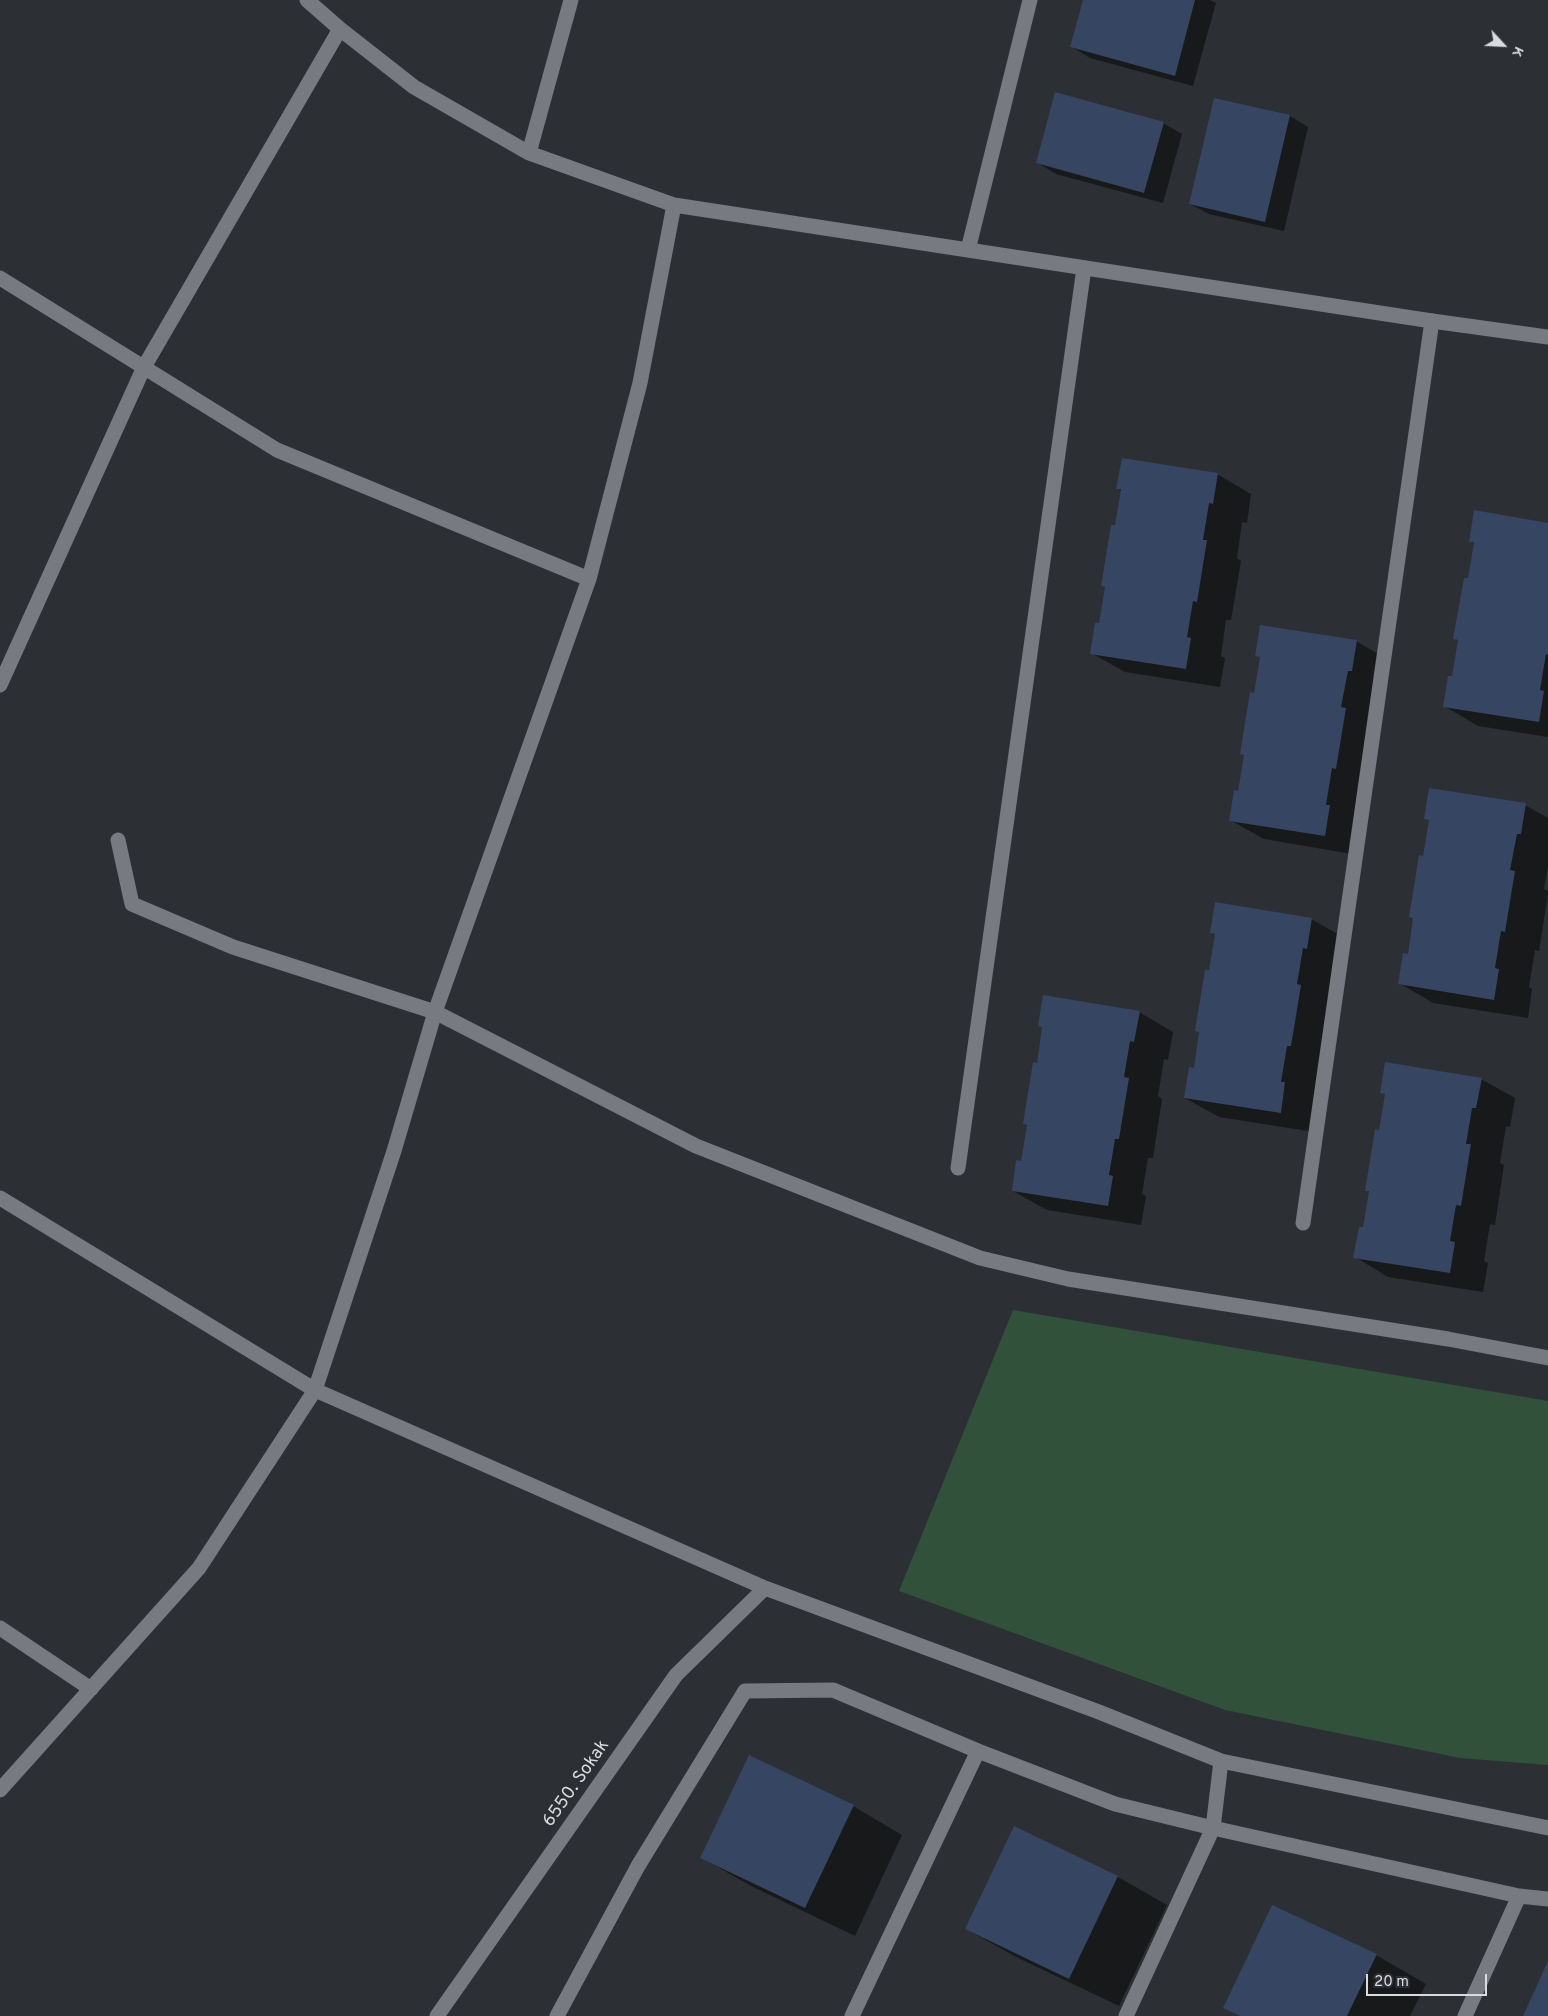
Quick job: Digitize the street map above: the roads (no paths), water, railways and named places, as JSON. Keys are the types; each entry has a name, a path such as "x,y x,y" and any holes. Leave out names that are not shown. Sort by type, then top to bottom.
{"street":[{"path":"306,0 414,87 528,153 674,204 1432,321 1548,337"},
{"path":"528,153 570,0"},
{"path":"968,250 1030,0"},
{"path":"0,685 144,367 340,29"},
{"path":"0,1790 200,1568 315,1390 394,1151 435,1012 588,578 640,383 674,204"},
{"path":"958,1168 1084,268"},
{"path":"0,278 277,450 588,578"},
{"path":"1303,1223 1432,321"},
{"path":"118,840 132,904 233,947 435,1012 696,1146 980,1258 1068,1279 1448,1339 1548,1358"},
{"path":"0,1198 315,1390 765,1588 1099,1712 1221,1761 1548,1828"},
{"name":"6550. Sokak","path":"437,2016 676,1675 765,1588"},
{"path":"0,1628 91,1689"},
{"path":"557,2016 638,1866 745,1692 833,1690 978,1751 1115,1804 1213,1828 1519,1896 1548,1899"},
{"path":"852,2016 978,1751"},
{"path":"1126,2016 1213,1828 1221,1761"},
{"path":"1465,2016 1519,1896"}]}
